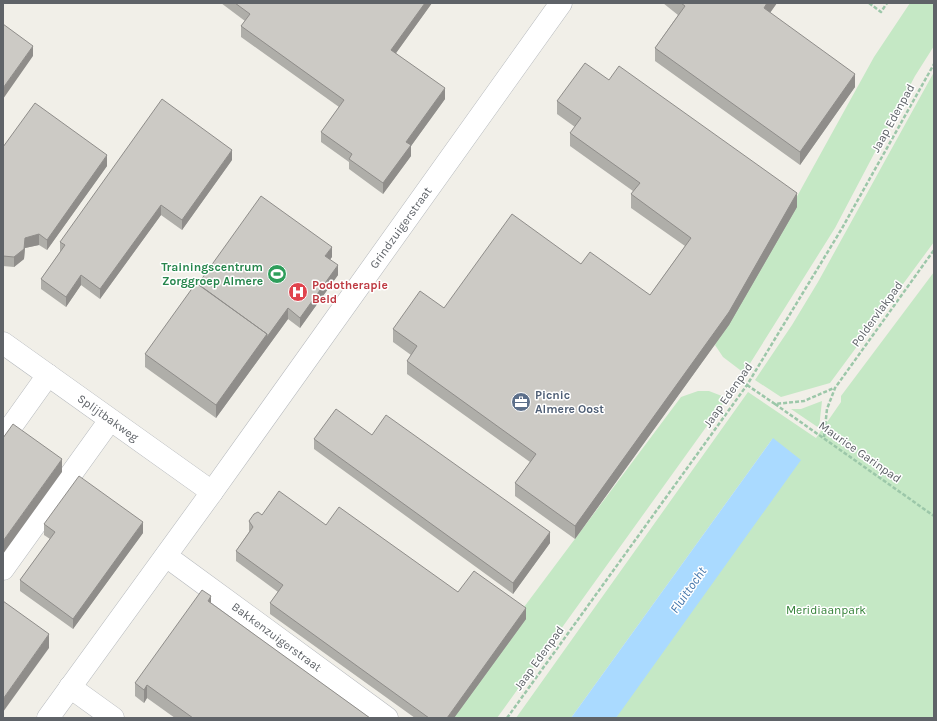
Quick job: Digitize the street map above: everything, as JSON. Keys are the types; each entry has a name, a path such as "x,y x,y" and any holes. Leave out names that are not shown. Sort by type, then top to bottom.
{"street":[{"name":"Grindzuigerstraat","path":"212,492 561,3"},
{"name":"Splijtbakweg","path":"3,343 212,492"},
{"path":"3,438 48,375"},
{"path":"3,569 110,420"},
{"path":"48,718 212,492"},
{"name":"Bakkenzuigerstraat","path":"166,556 387,718"},
{"path":"70,687 113,718"}],"path":[{"path":"869,3 881,12 887,3"},
{"name":"Jaap Edenpad","path":"507,718 747,386 841,230 934,64"},
{"name":"Poldervlakpad","path":"824,437 827,409 835,388 934,250"},
{"path":"747,386 776,404 804,401 835,388"},
{"name":"Maurice Garinpad","path":"776,404 934,516"}],"green space":[{"path":"910,3 934,3 934,46 915,76 835,228 744,373 723,357 715,345 874,57"},
{"path":"934,72 934,242 830,383 781,397 755,380 792,325 818,282"},
{"name":"Meridiaanpark","path":"934,272 934,718 616,718 773,438 571,718 516,718 748,392 816,438 841,402 841,396"},
{"path":"698,391 709,391 727,398 497,718 441,718 681,397"},
{"path":"822,401 819,428 791,409 801,409"}],"water":[{"name":"Fluittocht","path":"773,438 801,460 616,718 571,718"}],"building":[{"path":"235,3 425,3 391,50 445,88 406,142 411,145 383,183 349,159 352,154 321,132 344,100 241,26 250,14"},
{"path":"681,3 767,3 764,8 855,74 800,152 655,48 685,6"},
{"path":"3,24 33,46 3,88"},
{"path":"585,63 609,80 619,66 797,193 729,312 575,526 515,483 536,454 407,361 417,346 393,329 420,291 444,308 512,214 581,264 590,252 650,295 691,238 631,194 640,183 570,133 581,118 557,101"},
{"path":"162,99 232,150 182,220 161,205 100,289 81,275 66,297 41,279 65,245 60,242"},
{"path":"35,103 107,155 47,240 39,234 25,238 24,249 14,257 3,256 3,147"},
{"path":"261,196 332,247 325,256 338,265 300,318 288,308 267,337 267,334 198,284"},
{"path":"196,283 267,334 216,405 145,354"},
{"path":"336,409 372,435 386,415 550,532 513,583 314,439"},
{"path":"13,424 62,459 3,541 3,438"},
{"path":"79,476 143,522 73,619 20,580 55,532 44,524"},
{"path":"279,491 326,525 339,507 458,592 474,571 526,608 447,718 429,718 270,603 283,585 236,551 253,527 249,521 254,514 258,512 262,515"},
{"path":"202,590 211,596 208,601 370,718 193,718 147,685 144,690 135,683"},
{"path":"3,601 49,634 3,699"}],"place":[{"name":"Trainingscentrum Zorggroep Almere","path":"277,274"},
{"name":"Podotherapie Beld","path":"298,292"},
{"name":"Picnic Almere Oost","path":"521,402"}]}
